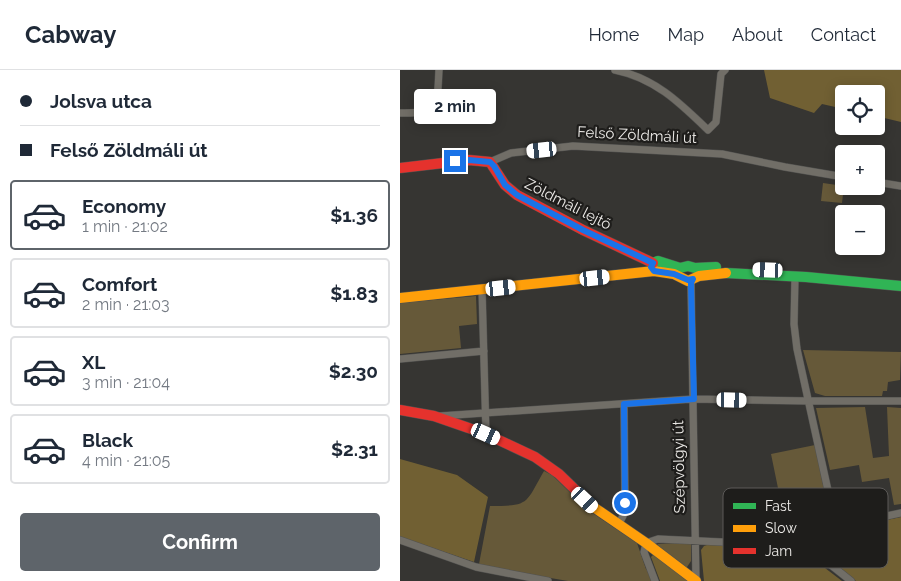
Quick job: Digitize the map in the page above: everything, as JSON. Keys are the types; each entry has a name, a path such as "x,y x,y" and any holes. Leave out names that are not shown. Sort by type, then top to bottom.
{"street":[{"path":"400,113 426,111 433,107 438,97 439,70"},
{"path":"615,70 640,77 668,93 708,130 716,122 721,74 725,70"},
{"name":"Felső Zöldmáli út","path":"400,168 469,160 490,162 511,153 573,146 722,154 835,175"},
{"name":"Zöldmáli lejtő","path":"490,162 505,185 517,195 651,265"},
{"path":"885,183 901,186"},
{"path":"400,298 633,274 658,261 680,268 688,266 692,276"},
{"path":"651,265 674,274 692,276 720,273 795,274 901,281"},
{"path":"795,274 901,286"},
{"path":"795,274 794,324 801,366 828,488"},
{"name":"Szépvölgyi út","path":"692,276 689,283 692,292 696,581"},
{"path":"482,290 486,434"},
{"path":"400,359 484,351"},
{"path":"434,416 694,399 901,401"},
{"path":"618,525 623,516 625,503 624,404"},
{"path":"400,410 434,416 486,434 549,465 596,510 646,543 696,581"},
{"path":"888,515 901,512"},
{"path":"646,543 658,539 723,542"},
{"path":"400,540 476,567 548,581"},
{"path":"646,543 644,552 655,581"},
{"path":"835,568 851,581"}],"shaded area":[{"path":"764,70 901,70 901,122 885,118 885,85 835,85 835,107 822,104 814,113 770,98"},
{"path":"823,183 835,185 835,195 843,195 842,203 821,201"},
{"path":"476,296 477,324 459,326 461,348 400,354 400,303"},
{"path":"803,350 901,352 900,380 888,382 887,391 883,391 882,396 825,396 815,393"},
{"path":"865,407 873,458 889,456 887,407 901,408 901,504 894,505 889,478 862,482 859,465 830,470 816,408"},
{"path":"815,445 824,488 778,488 771,454"},
{"path":"400,459 457,475 488,497 474,562 400,537"},
{"path":"544,471 552,475 588,510 637,543 646,569 653,574 654,581 568,581 497,569 479,564 490,506 520,504 525,501"},
{"path":"901,517 901,581 856,581 839,568 888,568 888,520"},
{"path":"689,542 691,544 691,561 687,567 681,567 657,545 658,544"},
{"path":"710,544 723,545 723,568 825,568 842,581 704,581 701,550 704,546"},
{"path":"655,553 696,581 660,581 651,557"}],"traffic: fast":[{"path":"653,263 658,261 680,268 688,266 695,268 716,267"},
{"path":"726,273 806,277 901,286"}],"traffic: slow":[{"path":"400,298 654,271 674,274 688,281 699,276 726,273"},
{"path":"592,506 646,543 696,581"}],"traffic: jam":[{"path":"400,168 469,160 490,162 505,185 517,195 583,230 653,263"},
{"path":"400,410 434,416 486,434 535,457 559,474 592,506"}],"route":[{"path":"455,161 481,160 490,162 499,173 505,185 517,195 583,230 650,261 653,263 651,267 654,271 674,274 686,280 693,279 691,283 694,399 624,404 625,503"}]}
